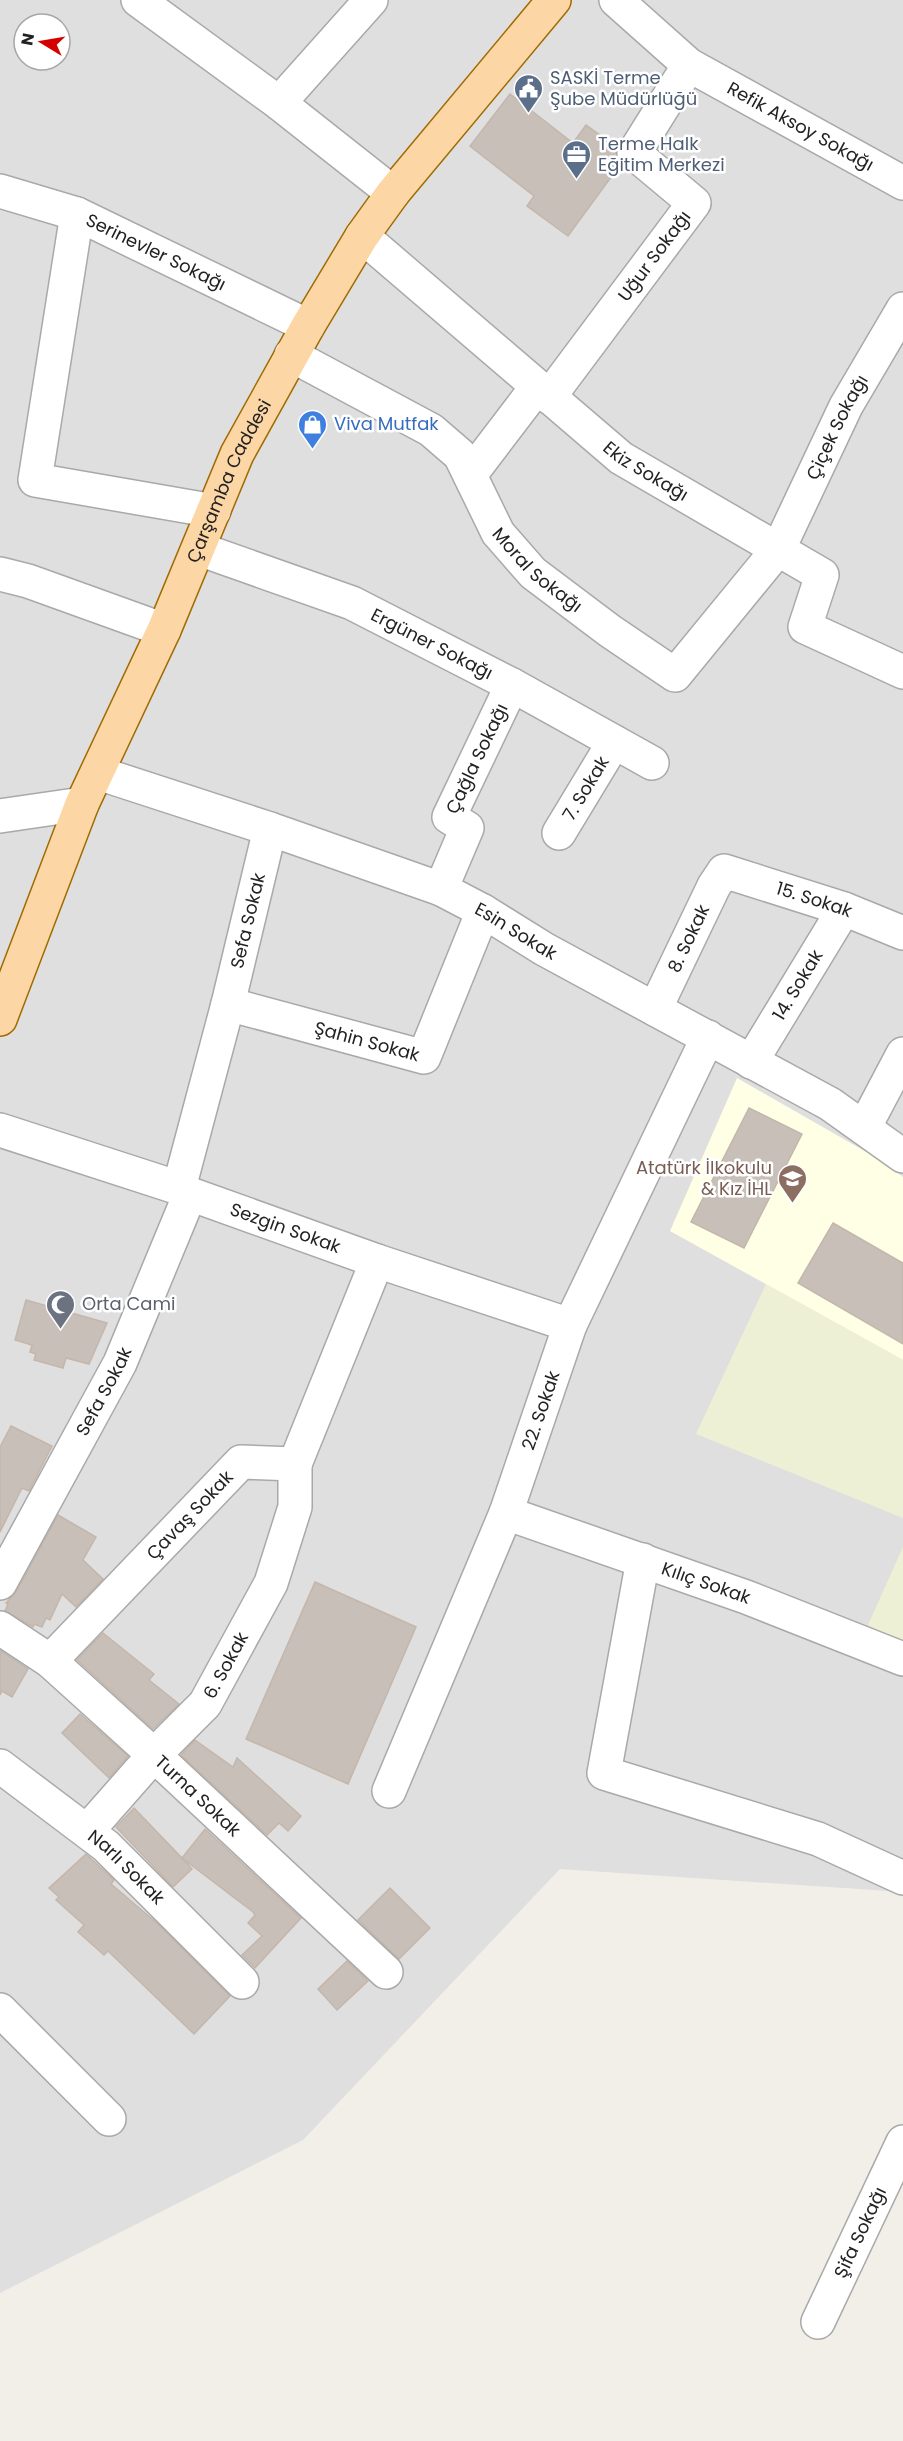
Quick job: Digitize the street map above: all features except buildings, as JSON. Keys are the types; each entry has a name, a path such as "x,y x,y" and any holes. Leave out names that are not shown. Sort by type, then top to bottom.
{"main road":[{"name":"Çarşamba Caddesi","path":"0,1019 82,804 164,630 237,454 291,355 362,236 393,193 554,0"}],"street":[{"path":"138,0 279,103 393,193"},
{"path":"279,103 371,0"},
{"name":"Refik Aksoy Sokağı","path":"616,0 689,65 903,183"},
{"name":"Uğur Sokağı","path":"470,475 543,392 694,203 634,153 689,65"},
{"name":"Serinevler Sokağı","path":"0,191 77,214 308,326"},
{"path":"77,214 35,480 214,511"},
{"name":"Ekiz Sokağı","path":"362,236 621,458 822,575 805,627 903,672"},
{"name":"Çiçek Sokağı","path":"779,548 846,406 903,309"},
{"name":"Moral Sokağı","path":"291,355 431,430 460,455 498,533 533,573 610,631 675,675 779,548"},
{"name":"Ergüner Sokağı","path":"199,549 352,603 512,685 652,763"},
{"path":"0,574 28,581 164,630"},
{"name":"Çağla Sokağı","path":"441,889 467,828 449,817 512,685"},
{"name":"7. Sokak","path":"560,833 614,742"},
{"name":"Esin Sokak","path":"98,773 270,828 441,889 483,911 544,949 830,1104 903,1156"},
{"path":"0,816 82,804"},
{"name":"Sefa Sokak","path":"0,1583 120,1364 184,1191 270,828"},
{"name":"15. Sokak","path":"724,871 844,909 903,933"},
{"name":"8. Sokak","path":"656,1009 714,886 724,871"},
{"name":"14. Sokak","path":"751,1062 844,909"},
{"name":"Şahin Sokak","path":"228,1004 424,1057 483,911"},
{"name":"22. Sokak","path":"389,1791 506,1513 570,1325 708,1037"},
{"path":"864,1128 903,1054"},
{"name":"Sezgin Sokak","path":"0,1130 184,1191 377,1261 570,1325"},
{"path":"295,1464 377,1261"},
{"name":"Çavaş Sokak","path":"50,1661 241,1462 295,1464"},
{"name":"6. Sokak","path":"88,1830 154,1755 205,1704 271,1583 295,1507 295,1464"},
{"name":"Kılıç Sokak","path":"506,1513 643,1560 903,1659"},
{"path":"643,1560 604,1773 818,1839 903,1878"},
{"name":"Turna Sokak","path":"0,1628 50,1661 386,1972"},
{"name":"Narlı Sokak","path":"0,1766 106,1845 242,1982"},
{"path":"0,2010 110,2119"},
{"name":"Şifa Sokağı","path":"818,2322 903,2142"}],"shaded area":[{"path":"0,0 903,0 903,1892 560,1869 303,2140 0,2293"},
{"name":"Atatürk İlkokulu & Kız İHL","path":"737,1078 882,1161 903,1177 903,1360 670,1231"},
{"path":"766,1284 903,1360 903,1518 696,1434"},
{"path":"903,1547 903,1645 868,1625"}],"place":[{"name":"SASKİ Terme Şube Müdürlüğü","path":"529,114"},
{"name":"Terme Halk Eğitim Merkezi","path":"577,180"},
{"name":"Viva Mutfak","path":"313,450"},
{"name":"Atatürk İlkokulu & Kız İHL","path":"793,1204"},
{"name":"Orta Cami","path":"61,1330"}]}
